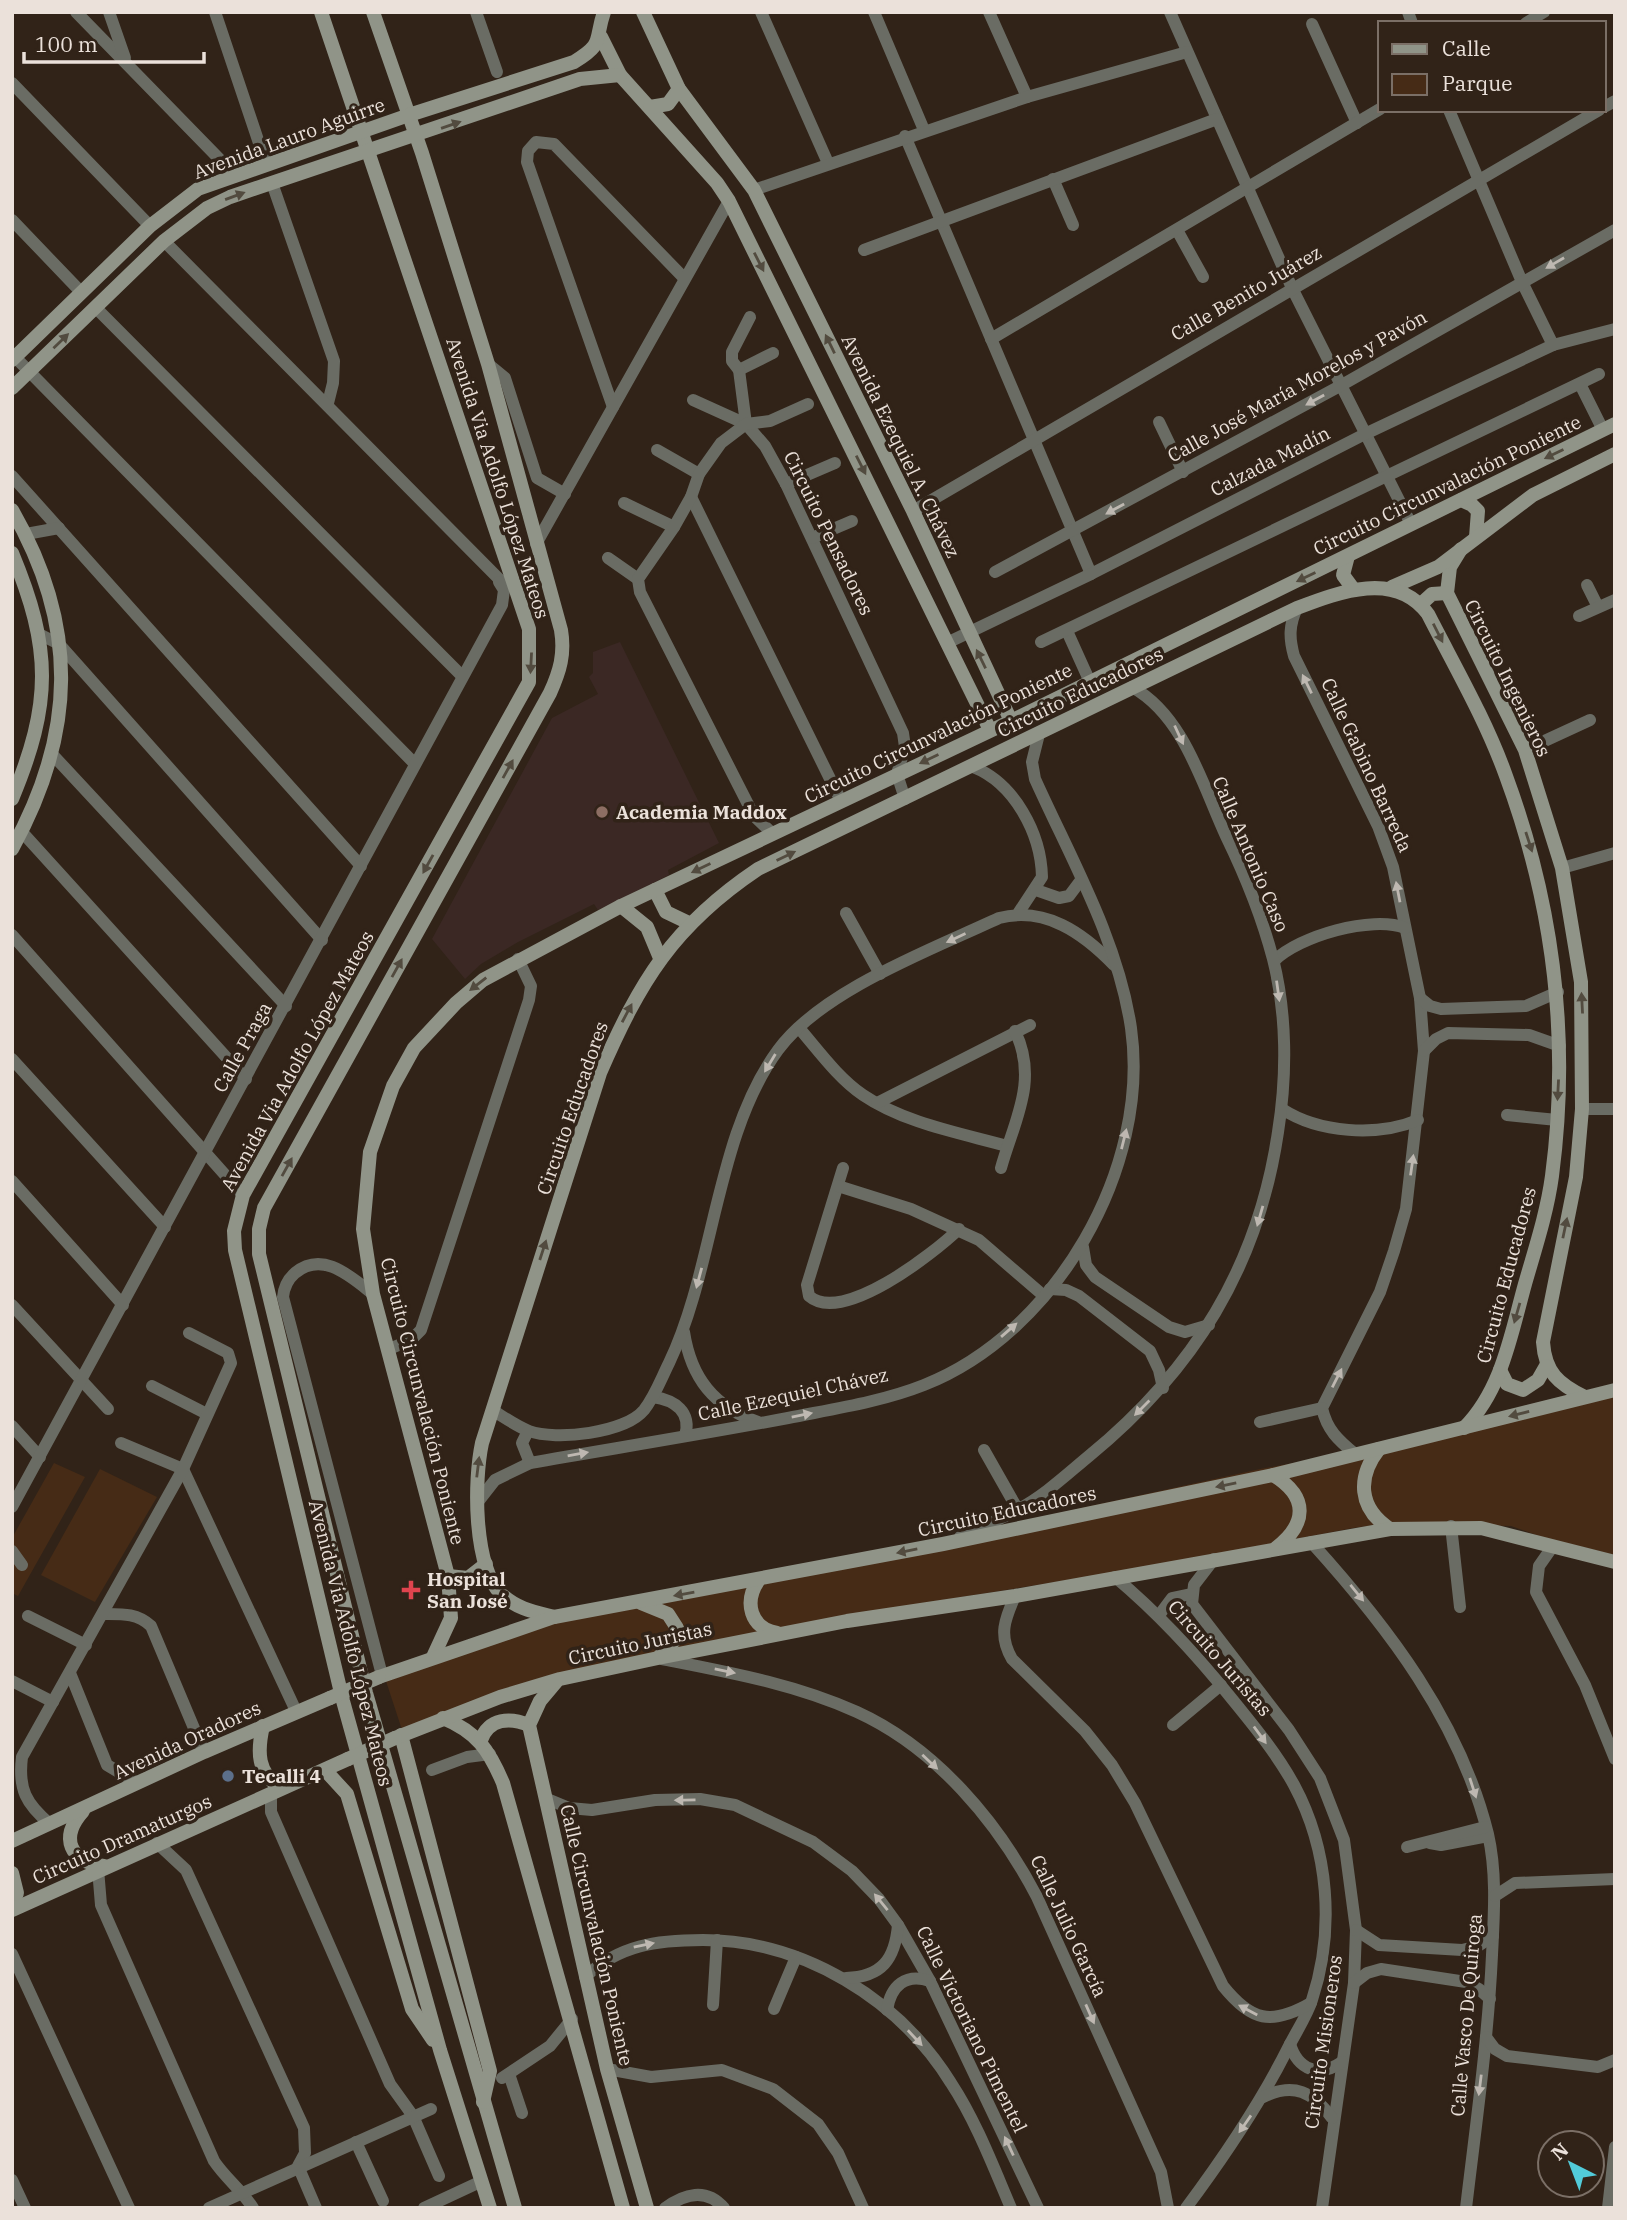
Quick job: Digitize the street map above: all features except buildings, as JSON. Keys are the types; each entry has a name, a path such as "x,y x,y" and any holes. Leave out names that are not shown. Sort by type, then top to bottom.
{"main road":[{"name":"Avenida Via Adolfo López Mateos","path":"321,12 529,629 529,682 243,1195 234,1231 238,1267 343,1701 440,2050 490,2208"},
{"name":"Avenida Via Adolfo López Mateos","path":"373,12 417,136 488,364 564,648 562,665 551,693 264,1208 259,1229 259,1254 366,1693 514,2208"},
{"path":"604,12 601,37 620,75 729,201 949,642 990,730"},
{"name":"Avenida Ezequiel A. Chávez","path":"643,12 679,89 754,190 913,511 1011,721"},
{"name":"Avenida Lauro Aguirre","path":"13,357 150,226 198,189 409,114 574,62 588,53 601,37"},
{"name":"Avenida Lauro Aguirre","path":"12,388 164,241 207,208 272,183 370,153 580,79 620,75"},
{"path":"650,107 668,104 679,89"},
{"name":"Circuito Circunvalación Poniente","path":"433,1657 451,1618 448,1576 373,1294 363,1229 370,1152 393,1086 414,1048 431,1028 483,980 621,906 1011,721 1609,427"},
{"name":"Circuito Ingenieros","path":"1391,587 1426,575 1533,495 1615,454"},
{"path":"1461,500 1478,511 1476,537"},
{"path":"12,510 26,534 46,583 59,644 63,700 51,754 22,832 12,849"},
{"name":"Circuito Ingenieros","path":"1461,549 1450,567 1447,593 1525,750 1563,868 1581,982 1582,1109 1576,1177 1544,1328 1546,1366"},
{"path":"12,552 27,589 42,665 40,719 12,799"},
{"path":"1348,556 1343,575 1354,590"},
{"path":"1391,587 1422,604 1433,594 1447,593"},
{"name":"Circuito Educadores","path":"554,1618 523,1610 509,1600 491,1580 477,1503 476,1471 492,1410 600,1073 624,1017 660,958 689,923 724,892 758,869 1297,608 1354,590 1391,587"},
{"name":"Circuito Educadores","path":"1422,604 1474,703 1506,773 1531,848 1548,919 1558,992 1560,1046 1552,1178 1539,1235 1500,1370 1487,1400 1464,1428"},
{"path":"655,890 666,912 689,923"},
{"path":"621,906 647,928 660,958"},
{"path":"1500,1370 1507,1384 1523,1390 1534,1385 1546,1366 1555,1379 1585,1397 1615,1390"},
{"name":"Circuito Educadores","path":"380,1676 554,1618 758,1581 1273,1475 1585,1397"},
{"path":"1380,1449 1366,1470 1363,1493 1368,1508 1390,1529"},
{"path":"1273,1475 1293,1491 1298,1501 1299,1520 1290,1537 1275,1549"},
{"path":"1115,1577 1390,1529 1451,1526 1508,1533 1615,1562"},
{"path":"448,1576 468,1578 486,1564"},
{"name":"Circuito Juristas","path":"560,1679 779,1633 1115,1577"},
{"path":"758,1581 750,1600 751,1611 761,1627 779,1633"},
{"path":"634,1602 659,1608 668,1614 677,1628 674,1641 658,1658"},
{"name":"Avenida Oradores","path":"12,1841 204,1752 380,1676"},
{"path":"481,1740 486,1730 499,1721 517,1720 529,1725 540,1700 560,1679"},
{"name":"Circuito Dramaturgos","path":"12,1908 443,1718 560,1679"},
{"path":"443,1718 471,1731 481,1740 490,1754 513,1814 623,2208"},
{"name":"Calle Circunvalación Poniente","path":"529,1725 607,2069 647,2208"},
{"path":"263,1726 259,1760 276,1791"},
{"path":"398,1737 491,2071 483,2103"},
{"path":"325,1770 347,1794 412,2009 440,2050"},
{"path":"86,1807 72,1825 72,1849 84,1862 102,1868"},
{"path":"12,1872 17,1893 12,1908"}],"street":[{"path":"76,12 234,174"},
{"path":"109,12 126,62"},
{"path":"215,12 266,164"},
{"path":"476,12 497,72"},
{"path":"761,12 828,163"},
{"path":"874,12 924,130"},
{"path":"989,12 1027,97"},
{"path":"1170,12 1292,288 1411,524"},
{"path":"1312,24 1357,123"},
{"path":"754,190 905,136 1027,97 1187,52"},
{"path":"12,83 150,226"},
{"path":"991,339 1378,110"},
{"path":"1450,112 1522,282 1553,345"},
{"name":"Calle Benito Juárez","path":"913,511 1596,112"},
{"path":"864,250 1217,119"},
{"path":"905,136 1091,574"},
{"path":"613,407 527,162 528,151 536,142 554,145 684,278"},
{"path":"1053,178 1073,225"},
{"path":"272,183 334,361 333,383 328,403"},
{"path":"536,544 729,201"},
{"path":"12,220 81,292"},
{"path":"1177,230 1203,277"},
{"name":"Calle José María Morelos y Pavón","path":"995,572 1340,386 1615,230"},
{"path":"164,241 328,403 499,582 504,590 502,605"},
{"path":"96,308 462,676"},
{"path":"746,424 739,370 732,361 732,352 750,317"},
{"name":"Calzada Madín","path":"949,642 1091,574 1365,434 1553,345 1615,329"},
{"path":"739,370 773,353"},
{"path":"13,357 415,764"},
{"path":"488,364 505,378 537,478 565,494"},
{"path":"1041,642 1600,374"},
{"path":"1580,384 1609,427"},
{"path":"693,400 746,424"},
{"path":"773,834 754,816 640,592 638,579 674,527 691,497 699,474 721,443 746,424 770,421 808,404"},
{"path":"1159,422 1182,472"},
{"name":"Circuito Pensadores","path":"746,424 765,446 786,484 903,733 905,747 897,774 905,799"},
{"path":"657,450 699,474"},
{"path":"786,484 835,463"},
{"path":"12,476 362,866"},
{"path":"691,497 841,801"},
{"path":"624,503 674,527"},
{"path":"812,538 852,521"},
{"path":"26,534 59,528"},
{"path":"608,558 638,579"},
{"path":"499,582 517,592 502,605"},
{"path":"1587,585 1598,607"},
{"path":"1579,616 1615,600"},
{"name":"Calle Praga","path":"12,1507 502,605"},
{"name":"Calle Gabino Barreda","path":"1297,608 1290,631 1294,656 1378,826 1393,867 1420,998 1424,1051 1406,1209 1380,1292 1322,1408"},
{"path":"1067,631 1090,682"},
{"path":"37,633 59,644 322,940"},
{"name":"Calle Antonio Caso","path":"943,1544 1018,1510 1045,1493 1120,1431 1163,1388 1209,1325 1236,1278 1255,1235 1272,1174 1282,1109 1284,1062 1274,961 1233,850 1174,724 1148,696 1132,687"},
{"path":"1525,750 1590,720"},
{"name":"Calle Ezequiel Chávez","path":"477,1503 495,1480 530,1462 855,1405 924,1385 971,1360 1013,1328 1047,1292 1083,1247 1110,1187 1126,1134 1133,1081 1131,1028 1103,928 1035,779 1031,762 1039,734"},
{"path":"51,754 286,1006"},
{"path":"973,767 991,774 1013,796 1042,861 1042,877 1036,890 1019,912"},
{"path":"22,832 246,1079"},
{"path":"1563,868 1615,853"},
{"path":"1036,890 1059,898 1069,896 1081,880"},
{"path":"492,1410 528,1431 560,1435 614,1428 638,1416 653,1397 684,1332 740,1127 772,1061 799,1028 822,1009 880,974 999,918 1019,912 1047,919 1076,931 1115,966"},
{"path":"846,913 880,974"},
{"path":"1274,961 1296,943 1375,922 1390,922 1405,928"},
{"path":"12,935 243,1195"},
{"path":"389,1349 411,1340 421,1330 528,1000 531,986 519,959"},
{"path":"1420,998 1430,1006 1441,1009 1527,1006 1558,992"},
{"path":"877,1103 1030,1025"},
{"path":"799,1028 847,1082 877,1103 937,1127 1007,1146"},
{"path":"1001,1168 1021,1108 1025,1064 1023,1049 1015,1031"},
{"path":"1424,1051 1436,1039 1448,1033 1530,1035 1560,1046"},
{"path":"12,1059 165,1227"},
{"path":"1282,1109 1312,1125 1388,1130 1418,1120"},
{"path":"1582,1109 1615,1109"},
{"path":"1507,1115 1557,1120"},
{"path":"843,1168 807,1285 809,1296 818,1304 829,1304 885,1285 937,1250 959,1229"},
{"path":"12,1181 123,1305"},
{"path":"838,1186 911,1209 959,1229 995,1251 1047,1292 1079,1296 1150,1351 1159,1370 1163,1388"},
{"path":"1083,1247 1086,1265 1095,1277 1169,1327 1185,1332 1209,1325"},
{"path":"373,1294 336,1267 319,1264 309,1265 292,1276 287,1282 283,1297 380,1676"},
{"path":"12,1305 108,1409"},
{"path":"684,1332 688,1357 707,1390 737,1415 761,1423"},
{"path":"50,1825 25,1800 17,1754 70,1673 183,1469 232,1358 189,1333"},
{"path":"152,1386 207,1414"},
{"path":"653,1397 672,1401 685,1413 689,1423 685,1436"},
{"path":"1260,1422 1322,1408 1326,1424 1334,1437 1355,1454"},
{"path":"12,1426 40,1457"},
{"path":"528,1431 522,1443 530,1462"},
{"path":"121,1443 183,1469 296,1711"},
{"path":"984,1450 1018,1510"},
{"path":"1451,1526 1460,1607"},
{"name":"Calle Vasco De Quiroga","path":"1311,1542 1354,1590 1410,1663 1441,1716 1468,1775 1487,1831 1495,1896 1490,1999 1466,2208"},
{"path":"1553,1546 1539,1566 1536,1592 1609,1726 1615,1759"},
{"path":"12,1551 22,1565"},
{"path":"1160,1615 1172,1598 1191,1594 1199,1576 1214,1559"},
{"name":"Circuito Juristas","path":"1115,1577 1160,1615 1221,1685 1260,1734 1294,1785 1320,1859 1327,1918 1321,1963 1311,2002 1264,2097 1186,2208"},
{"name":"Circuito Misioneros","path":"1191,1594 1192,1604 1199,1617 1289,1730 1320,1778 1344,1840 1356,1930 1354,1983 1332,2118 1322,2208"},
{"path":"1015,1595 1004,1622 1005,1647 1012,1658 1085,1731 1112,1765 1135,1802 1223,1986 1240,2007 1253,2015 1275,2017 1294,2013 1311,2002"},
{"path":"103,1614 130,1614 142,1618 151,1626 204,1752"},
{"path":"28,1616 86,1645"},
{"name":"Calle Julio García","path":"658,1658 802,1691 859,1713 917,1750 966,1795 1012,1852 1037,1897 1161,2172 1168,2208"},
{"path":"70,1673 107,1765 137,1783"},
{"path":"12,1681 53,1702"},
{"path":"1173,1725 1221,1685"},
{"path":"432,1770 467,1757 490,1754"},
{"path":"276,1791 271,1812 384,2072 394,2093 413,2116 439,2176"},
{"name":"Calle Victoriano Pimentel","path":"545,1798 569,1808 592,1810 655,1801 700,1799 735,1805 813,1842 852,1871 879,1899 898,1925 930,1981 1038,2208"},
{"path":"1408,1847 1430,1843 1439,1837 1487,1831"},
{"path":"157,1843 186,1870 304,2128 305,2153 298,2166"},
{"path":"102,1868 101,1905 208,2148 222,2173 243,2192 253,2208"},
{"path":"1495,1896 1515,1883 1615,1879"},
{"path":"846,1978 862,1978 890,1958 896,1946 898,1925"},
{"path":"1356,1930 1379,1945 1462,1950 1478,1946 1493,1936"},
{"path":"585,1977 602,1961 636,1946 674,1940 717,1940 796,1957 846,1978 887,2010 938,2063 952,2084 1011,2208"},
{"path":"713,2005 717,1940"},
{"path":"12,1954 129,2208"},
{"path":"774,2009 796,1957"},
{"path":"1354,1983 1367,1973 1381,1969 1465,1982 1490,1999"},
{"path":"887,2010 889,1997 903,1981 913,1978 930,1981"},
{"path":"522,2113 506,2076 550,2046 572,2019"},
{"path":"1486,2037 1495,2049 1507,2056 1598,2067 1615,2060"},
{"path":"1290,2044 1294,2057 1304,2067 1317,2072 1331,2070 1342,2062"},
{"path":"607,2069 651,2077 722,2070 773,2089 817,2124 838,2153 863,2208"},
{"path":"1264,2097 1278,2090 1307,2092 1321,2101 1332,2118"},
{"path":"209,2208 298,2166 431,2109"},
{"path":"356,2142 383,2201"},
{"path":"1608,2208 1615,2147"},
{"path":"298,2166 316,2208"},
{"path":"12,2180 25,2208"},
{"path":"424,2208 482,2182"},
{"path":"665,2208 681,2197 698,2193 718,2201 723,2208"}],"shaded area":[{"name":"Academia Maddox","path":"620,642 719,843 668,870 669,875 598,910 594,904 518,942 481,964 465,979 432,939 552,718 598,694 589,677 593,673 593,652"}],"green space":[{"path":"1615,1396 1615,1555 1542,1537 1511,1526 1390,1523 1353,1528 1143,1568 849,1615 657,1653 403,1733 384,1675 487,1638 1260,1469 1386,1446"},
{"path":"54,1463 85,1477 18,1596 12,1593 12,1538"},
{"path":"100,1469 157,1497 95,1602 41,1575"}],"place":[{"name":"Academia Maddox","path":"602,812"},
{"name":"Hospital San José","path":"411,1590"},
{"name":"Tecalli 4","path":"228,1776"}]}
